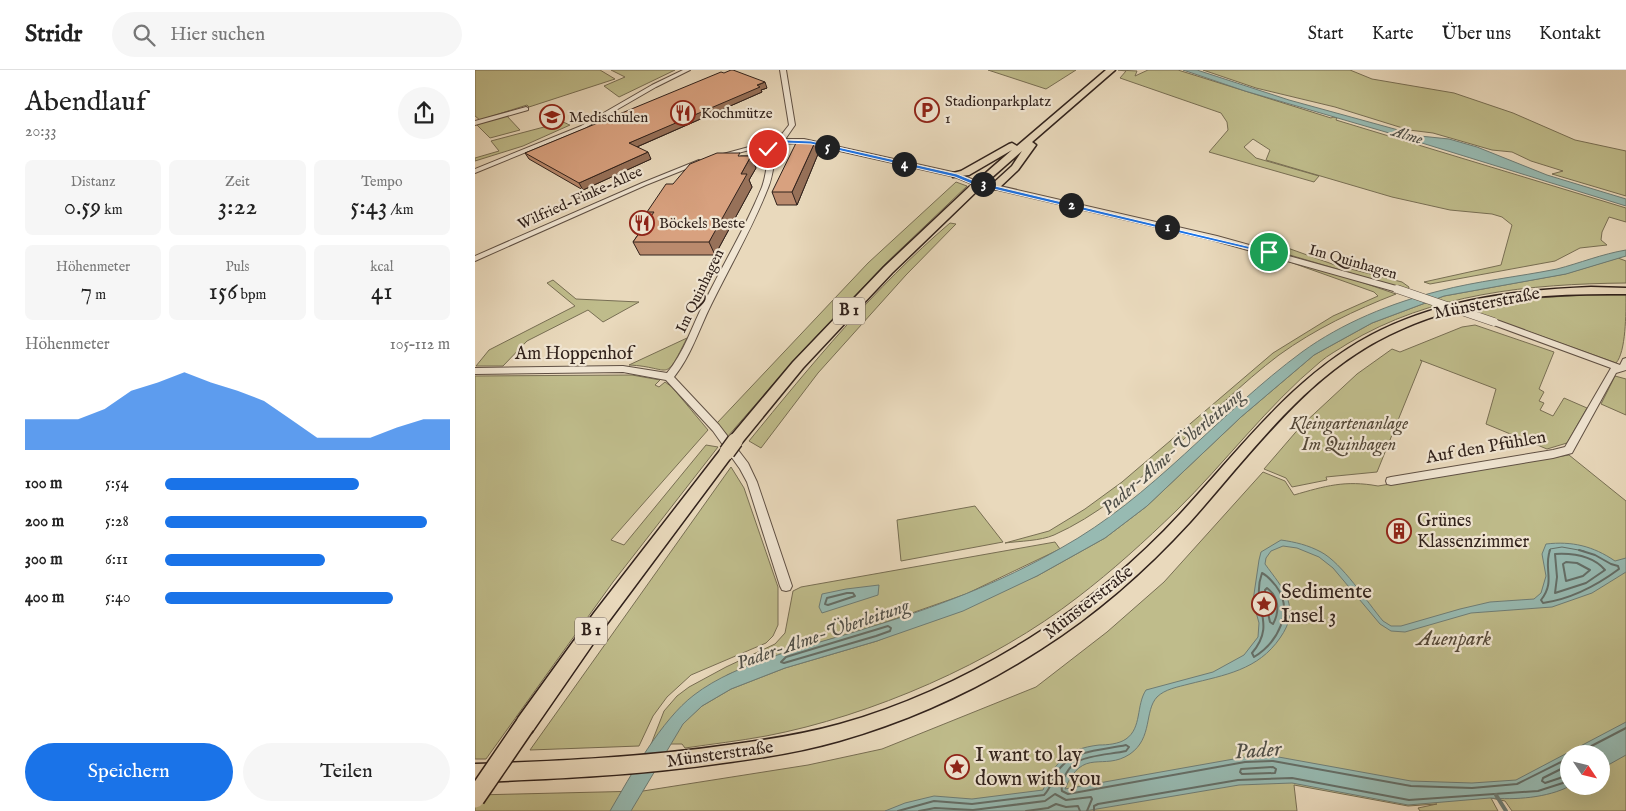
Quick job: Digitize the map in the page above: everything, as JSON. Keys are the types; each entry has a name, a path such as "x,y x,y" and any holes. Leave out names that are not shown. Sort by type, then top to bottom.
{"highway":[{"name":"B 1","path":"475,798 630,579 731,447 798,365 888,270 973,189 1111,70"},
{"name":"B 1","path":"994,187 1018,164 1047,124"},
{"path":"957,175 967,172 1047,124"}],"main road":[{"name":"Münsterstraße","path":"475,774 664,763 772,748 838,733 897,713 956,687 1011,659 1086,609 1137,565 1182,520 1288,404 1319,376 1355,349 1406,323 1443,310 1517,295 1569,291 1626,291"}],"street":[{"path":"475,171 595,121 654,86 687,70"},
{"path":"763,143 782,140 792,125 783,70"},
{"path":"475,123 526,109"},
{"path":"763,143 766,136 775,134 792,122"},
{"path":"775,134 782,140"},
{"name":"Im Quinhagen","path":"669,377 675,371 757,208 768,182 770,160 782,140 803,141 957,175 964,179 994,187 1233,242 1397,290 1624,366"},
{"name":"Im Quinhagen","path":"763,143 770,160"},
{"name":"Wilfried-Finke-Allee","path":"475,259 696,163 763,143"},
{"path":"475,166 511,156"},
{"name":"Auf den Pfühlen","path":"1391,481 1553,454 1567,450 1572,445 1613,371 1624,366"},
{"name":"Am Hoppenhof","path":"475,371 623,369 669,377"},
{"path":"669,377 715,428 744,466 752,482 786,586"}],"green space":[{"path":"475,70 600,70 615,79 529,107 527,105 480,120 475,116"},
{"path":"611,70 675,70 619,97 604,86 625,77"},
{"path":"988,70 1076,70 1046,89"},
{"path":"1118,70 1137,71 1135,76 1148,70 1178,70 1626,208 1626,222 1609,217 1602,232 1601,240 1607,245 1580,248 1555,261 1430,284 1424,282 1501,265 1512,225 1502,217 1492,214 1450,210 1392,197 1266,160 1270,150 1253,139 1244,147 1256,158 1319,176 1314,182 1209,152 1228,130 1227,122 1221,113 1120,78 1126,71"},
{"path":"1203,70 1350,70 1372,79 1454,93 1513,113 1575,140 1626,151 1626,196 1552,174 1563,171 1531,161 1512,152 1492,150 1433,133 1409,130 1335,107 1256,88"},
{"path":"506,115 520,130 490,138 476,124"},
{"path":"563,122 570,125 523,146 475,161 475,158 499,151 491,141"},
{"path":"956,182 967,186 885,264 796,358 728,436 717,423 868,263"},
{"path":"950,223 956,224 906,275 818,373 761,448 749,441 870,300"},
{"path":"1282,246 1335,265 1402,282 1409,287 1408,290 1283,253 1280,250"},
{"path":"1273,256 1326,270 1396,294 1336,321 1279,355 1142,476 1085,519 1048,537 1005,543 1049,531 1085,509 1122,482 1273,353 1333,316 1378,296 1374,292"},
{"path":"1618,258 1626,261 1626,283 1518,289 1482,295 1413,313 1379,327 1347,344 1320,362 1282,397 1194,493 1116,566 1078,597 1044,621 970,665 888,701 806,727 756,738 685,748 682,744 669,744 683,723 702,706 731,689 785,668 877,641 1037,576 1105,538 1147,506 1241,417 1314,355 1372,323 1444,296 1565,274"},
{"path":"553,280 576,299 639,302 603,322 588,310 527,341 503,366 476,366 489,350 575,306 547,283"},
{"path":"1626,295 1624,341 1616,363 1469,310 1537,298"},
{"name":"Kleingartenanlage Im Quinhagen","path":"1475,325 1554,352 1539,389 1544,392 1539,401 1544,403 1540,410 1553,416 1564,398 1587,408 1567,443 1547,449 1486,424 1496,389 1420,360 1422,361 1377,472 1326,477 1327,480 1292,487 1286,478 1264,469 1301,426 1357,374 1392,349 1400,352 1462,327"},
{"path":"687,338 670,368 660,370 629,365"},
{"path":"632,375 660,380 655,385 659,387 665,382 672,387 708,430 611,540 624,545 706,445 718,447 613,582 486,759 475,759 475,376"},
{"path":"1615,376 1626,379 1626,415 1601,404"},
{"name":"Auenpark","path":"1569,455 1626,501 1626,811 1512,811 1505,801 1491,798 1498,811 1420,811 1418,808 1437,804 1408,806 1294,785 1297,811 475,811 475,795 643,791 808,765 882,749 1036,687 1107,632 1164,582 1263,472 1285,481 1294,495 1335,485 1366,484 1378,486"},
{"path":"731,467 744,488 778,587 778,625 773,636 766,643 691,675 667,697 653,716 639,746 530,750"},
{"path":"975,506 1003,542 901,561 897,520"},
{"path":"1055,542 1060,549 966,594 869,628 784,653 727,675 650,747 664,711 677,696 689,687 726,667 775,644 785,633 793,591 801,587"}],"water":[{"name":"Alme","path":"1183,70 1197,70 1289,100 1420,136 1449,139 1477,147 1547,175 1626,199 1626,206 1396,135 1245,91"},
{"path":"1626,250 1626,256 1566,274 1444,296 1372,323 1314,355 1241,417 1147,506 1105,538 1037,576 963,611 877,641 785,668 731,689 702,706 683,724 631,811 610,811 658,733 682,706 712,683 754,663 777,655 942,603 1038,561 1126,505 1271,376 1302,352 1350,323 1385,308 1439,291 1468,284 1557,269"},
{"path":"1281,540 1321,552 1329,557 1346,574 1383,621 1391,626 1401,626 1490,602 1534,599 1541,593 1546,576 1542,554 1546,544 1565,543 1582,546 1599,552 1615,561 1626,558 1626,572 1592,593 1552,607 1471,613 1405,632 1391,631 1380,624 1333,568 1319,557 1297,548 1283,546 1271,551 1266,558 1265,564 1283,590 1290,608 1286,627 1271,649 1262,657 1240,670 1160,694 1153,703 1145,733 1137,748 1120,759 1086,764 1079,768 1072,776 1065,789 1245,757 1273,756 1411,781 1472,783 1516,780 1560,757 1560,790 1541,796 1510,799 1490,798 1408,805 1292,783 1239,785 1085,811 885,811 905,803 934,796 972,799 1043,790 1058,764 1070,753 1088,747 1113,744 1126,739 1137,723 1141,702 1146,690 1213,672 1244,655 1258,637 1259,623 1253,601 1261,552"},
{"path":"879,585 878,595 822,613 819,607 822,594"},
{"path":"1626,722 1626,755 1610,764 1610,745 1582,745"}],"building":[{"path":"731,70 765,82 757,85 760,87 629,143 648,152 579,183 525,153 721,72 724,73"},
{"path":"815,142 792,192 772,192 796,143"},
{"path":"717,153 740,153 738,156 751,156 741,174 747,174 709,242 633,242 654,212 647,212 666,184 673,184 690,164"},
{"path":"1403,522 1410,531 1401,535 1393,527"}],"waterway":[{"path":"1496,795 1506,811"}],"place":[{"name":"Stadionparkplatz 1","path":"927,110"},
{"name":"Kochmütze","path":"683,113"},
{"name":"Medischulen","path":"552,117"},
{"name":"Böckels Beste","path":"642,223"},
{"name":"Grünes Klassenzimmer","path":"1399,531"},
{"name":"Sedimente Insel 3","path":"1264,604"},
{"name":"I want to lay down with you","path":"957,767"}],"route":[{"path":"768,149 766,145 774,145 786,141 803,141 950,175 957,175 972,182 1012,192 1269,252"}],"water label":[{"name":"Pader-Alme-Überleitung","path":"1173,452"},
{"name":"Pader-Alme-Überleitung","path":"823,635"},
{"name":"Pader","path":"1258,751"}]}
